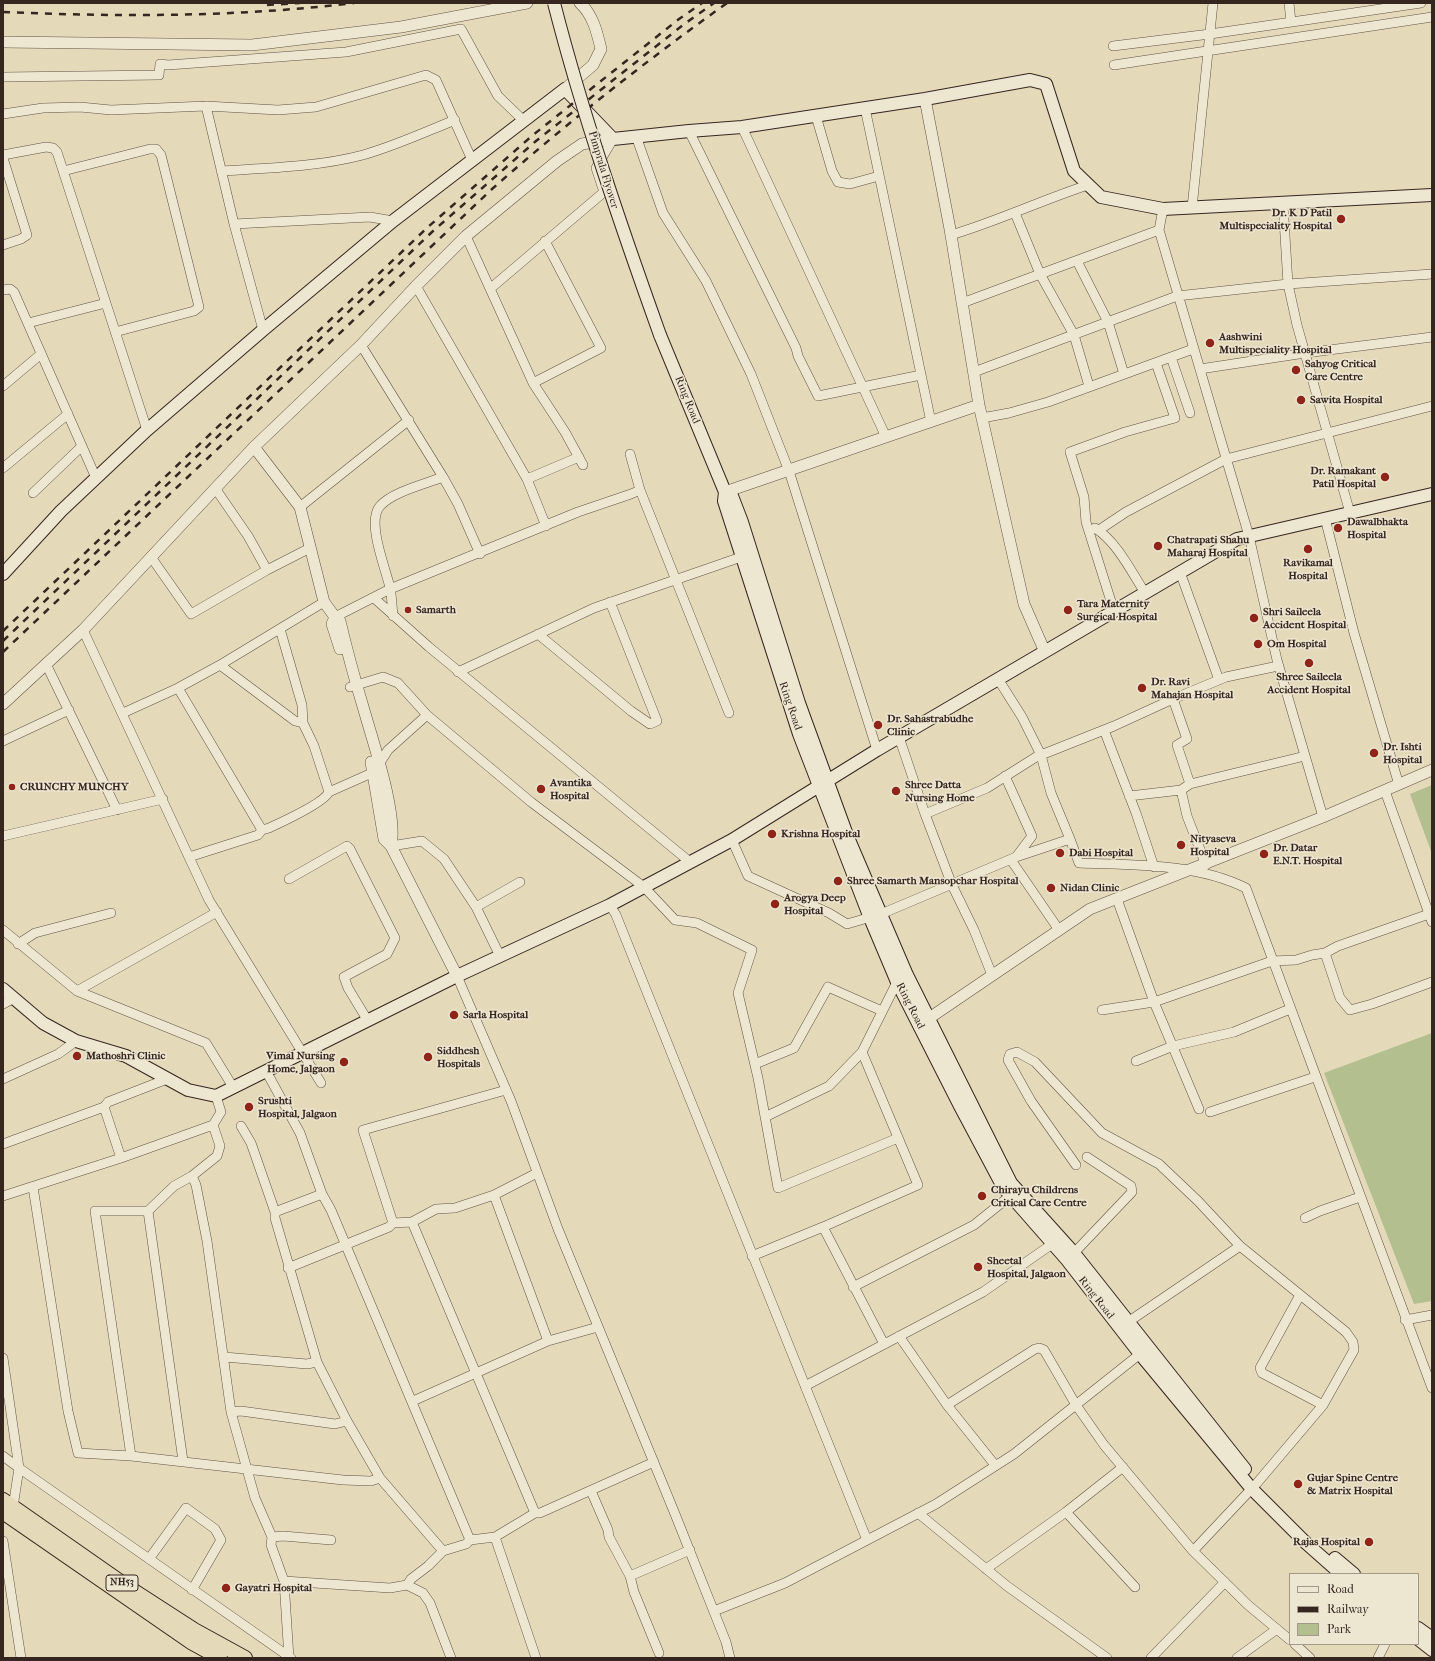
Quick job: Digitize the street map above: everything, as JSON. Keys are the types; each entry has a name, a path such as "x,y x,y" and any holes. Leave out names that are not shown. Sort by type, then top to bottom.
{"highway":[{"name":"NH53","path":"6,1506 191,1642 220,1658"},
{"name":"NH53","path":"6,1506 188,1626 245,1658"}],"main road":[{"name":"Pimprala Flyover","path":"554,3 610,194 660,335"},
{"path":"3,574 61,511 147,430 393,221 565,89 613,139 742,127 925,99 1030,80 1046,84 1074,171 1101,197 1163,209 1432,194"},
{"name":"Ring Road","path":"660,335 725,492 724,502 747,555 778,672 822,784 902,979 924,1021 960,1106 1003,1187 1013,1193 1056,1242 1067,1260 1254,1485 1301,1538 1340,1573"},
{"path":"3,989 43,1023 76,1041 126,1056 188,1090 216,1096 457,976 610,905 732,840 877,750 1237,539 1432,494"},
{"path":"1056,1242 1074,1253 1128,1322 1144,1351"},
{"path":"1254,1485 1353,1573"},
{"path":"1419,1629 1432,1638"},
{"path":"1419,1640 1432,1650"}],"street":[{"path":"3,42 252,45 401,27 527,3"},
{"path":"565,89 593,65 601,49 595,26 587,10 580,3"},
{"path":"1192,208 1213,3"},
{"path":"1289,3 1290,22"},
{"path":"1113,46 1210,34 1421,3"},
{"path":"1114,65 1432,17"},
{"path":"3,77 160,75 160,64 346,52 461,29 498,96 524,121"},
{"path":"3,114 43,108 80,107 111,110 206,106 278,110 316,106 426,75 436,80 472,160"},
{"path":"925,99 951,235 979,405 1024,604 1045,652"},
{"path":"206,106 234,224 263,330"},
{"path":"865,108 932,422"},
{"path":"816,116 832,171 838,182 850,184 879,176"},
{"path":"221,171 300,166 364,155 455,120"},
{"path":"742,127 886,437"},
{"path":"688,131 793,341 798,356 818,396 921,375"},
{"path":"636,136 662,213 706,281 751,374 788,471 877,750"},
{"path":"3,704 83,630 254,447 362,344 416,286 466,236 569,152 582,144 613,139"},
{"path":"492,288 604,192 596,168 613,139"},
{"path":"3,155 53,148 57,152 147,430"},
{"path":"63,171 150,149 156,150 161,155 199,307 194,311 115,332"},
{"path":"3,158 27,235 21,240 3,244"},
{"path":"951,235 985,225 1088,185"},
{"path":"1283,203 1288,284 1305,353 1350,513"},
{"path":"1163,209 1159,230 1177,296 1249,536 1278,666 1323,817"},
{"path":"1015,213 1040,274 1074,335 1089,386"},
{"path":"234,224 370,217 393,221"},
{"path":"962,303 1159,230"},
{"path":"466,236 492,288 533,383 583,465"},
{"path":"533,383 601,348 545,242"},
{"path":"1077,261 1108,322 1124,374"},
{"path":"974,372 1177,296 1288,284 1432,274"},
{"path":"416,286 527,479 546,526"},
{"path":"3,290 10,289 14,292 96,478"},
{"path":"28,323 106,303"},
{"path":"1200,369 1305,353 1432,337"},
{"path":"362,344 443,477 458,504 480,554"},
{"path":"982,418 1009,413 1048,402 1194,349"},
{"path":"3,386 41,354"},
{"path":"1172,357 1190,413"},
{"path":"1114,611 1086,522 1084,497 1070,452 1125,432 1175,418 1156,363"},
{"path":"725,492 979,405"},
{"path":"1099,530 1126,512 1226,459 1432,406"},
{"path":"3,468 68,414"},
{"path":"300,507 409,420"},
{"path":"33,493 82,446"},
{"path":"254,447 300,507 324,602 335,617"},
{"path":"630,454 640,490 728,713"},
{"path":"527,479 579,457"},
{"path":"393,616 390,589 375,527 375,512 380,505 391,497 443,477"},
{"path":"216,488 248,536 266,570"},
{"path":"640,490 390,589 335,617 332,624 353,685 377,768 384,839 391,846 457,976 506,1090 558,1229 690,1550 726,1642 730,1658"},
{"path":"1325,518 1354,633 1399,785"},
{"path":"1086,522 1103,533 1124,560 1145,593"},
{"path":"151,558 191,614 266,570 310,548"},
{"path":"458,672 594,608 747,555"},
{"path":"1180,572 1219,680"},
{"path":"374,598 458,672 690,862"},
{"path":"123,713 178,688 220,665 324,602"},
{"path":"538,634 631,711 650,724 656,720 610,602"},
{"path":"280,629 302,705 303,723 314,746 330,792"},
{"path":"83,630 216,912 321,1083"},
{"path":"46,664 117,810"},
{"path":"220,665 295,721 303,723"},
{"path":"925,814 987,788 1041,755 1104,730 1173,699 1219,680 1278,666"},
{"path":"353,685 383,677 398,683 427,715 531,802 644,887 675,920 697,924 752,950 738,994 755,1064 778,1188 898,1138"},
{"path":"998,679 1022,717 1041,755 1051,793 1079,863 1154,867 1190,871 1228,879 1246,888 1405,1320 1432,1388"},
{"path":"178,688 262,830"},
{"path":"1173,699 1187,739 1178,745 1190,784"},
{"path":"3,741 69,710"},
{"path":"190,857 258,835 262,830 309,808 328,796 330,792 377,768 388,750 427,715"},
{"path":"1104,730 1154,867"},
{"path":"899,737 925,814 952,885 974,930 992,975"},
{"path":"1129,796 1180,790 1190,784 1305,756"},
{"path":"924,1021 1090,909 1206,865 1432,770"},
{"path":"1005,776 1032,836 1013,859"},
{"path":"1180,790 1187,816 1206,865"},
{"path":"1102,1010 1154,1002 1272,961 1296,960 1324,953 1338,946 1430,918 1428,908 1385,791"},
{"path":"3,836 163,799"},
{"path":"732,840 748,876 829,913 847,924 876,916 1013,859 1070,839"},
{"path":"391,846 422,842 444,859 476,907 500,956"},
{"path":"289,879 347,846 350,849 395,938 387,954 344,977 348,988 368,1021"},
{"path":"1013,859 1059,930"},
{"path":"476,907 520,882"},
{"path":"1117,899 1154,1002 1199,1109"},
{"path":"610,905 616,915 867,1540"},
{"path":"77,991 216,912"},
{"path":"18,944 35,933 111,913"},
{"path":"3,930 18,944 77,991 206,1043 233,1088"},
{"path":"1324,953 1340,998 1350,1010 1372,1004 1432,982"},
{"path":"765,1117 829,1086 862,1052 882,1011 902,979"},
{"path":"755,1064 794,1048 828,988 882,1011"},
{"path":"3,1004 14,998"},
{"path":"1136,1061 1173,1046 1234,1032 1290,1009"},
{"path":"3,1078 58,1054 76,1041"},
{"path":"752,1256 823,1227 918,1184 862,1052"},
{"path":"1076,1165 1031,1101 1008,1060 1010,1054 1017,1052 1035,1062 1102,1133 1159,1164 1198,1201 1240,1246 1346,1332 1353,1342 1354,1350 1323,1405 1254,1485 1193,1551"},
{"path":"266,1071 300,1133 322,1194 331,1210 345,1246 413,1401 415,1412 470,1540"},
{"path":"1210,1112 1315,1077"},
{"path":"3,1144 104,1106 108,1102 167,1079"},
{"path":"393,1223 363,1130 506,1090"},
{"path":"3,1196 121,1158 213,1125 221,1112 216,1096"},
{"path":"104,1106 121,1158"},
{"path":"131,1456 94,1217 95,1212 148,1211 174,1186 192,1176 218,1156 220,1146 213,1125"},
{"path":"241,1126 251,1143 275,1212 275,1218 288,1268 317,1362 347,1421 380,1478 443,1551"},
{"path":"1074,1253 1133,1190 1131,1186 1087,1157"},
{"path":"288,1268 345,1246 389,1227 393,1223 412,1222 436,1209 455,1208 494,1194 537,1173"},
{"path":"192,1176 196,1185 207,1241 231,1412 255,1498 272,1537 271,1545 284,1581 289,1658"},
{"path":"33,1187 68,1411 78,1453 182,1461 343,1480 371,1481 380,1478"},
{"path":"853,1287 974,1226 1013,1193"},
{"path":"275,1212 322,1194"},
{"path":"494,1194 548,1341"},
{"path":"1305,1218 1360,1197"},
{"path":"148,1211 182,1461"},
{"path":"412,1222 535,1513"},
{"path":"823,1227 884,1344"},
{"path":"805,1386 983,1292 1056,1242"},
{"path":"1128,1322 1240,1246"},
{"path":"1300,1295 1260,1368 1262,1373 1323,1405"},
{"path":"1405,1320 1432,1315"},
{"path":"413,1401 461,1382 475,1373 548,1341 598,1327"},
{"path":"899,1336 947,1405 995,1466"},
{"path":"947,1405 1040,1348 1044,1350 1076,1405 1104,1445 1193,1551 1248,1605 1289,1639"},
{"path":"714,1611 785,1583 918,1513 1014,1454 1144,1351"},
{"path":"224,1357 307,1364 317,1362"},
{"path":"3,1358 19,1468 6,1506"},
{"path":"231,1412 241,1411 335,1424 347,1421"},
{"path":"3,1456 192,1590 259,1635 289,1658"},
{"path":"284,1581 390,1588 407,1584 443,1551 466,1544 470,1540 495,1537 535,1513 540,1513 654,1462"},
{"path":"986,1569 1066,1512 1123,1467"},
{"path":"591,1491 608,1530 609,1537 630,1576 634,1592 645,1615 659,1653"},
{"path":"149,1559 186,1508 215,1529 221,1540 192,1590"},
{"path":"1066,1512 1135,1587"},
{"path":"918,1513 986,1569 1107,1658"},
{"path":"272,1537 283,1536 332,1540"},
{"path":"495,1537 536,1658"},
{"path":"3,1541 20,1658"},
{"path":"630,1576 690,1550"},
{"path":"1151,1658 1225,1582"},
{"path":"407,1584 423,1592 430,1603 451,1658"},
{"path":"1237,1658 1277,1629"},
{"path":"1296,1645 1310,1658"},
{"path":"1378,1658 1384,1645"}],"green space":[{"path":"1432,785 1432,854 1410,794"},
{"path":"1432,1033 1432,1301 1414,1304 1324,1073"}],"railway":[{"path":"267,5 300,3"},
{"path":"3,12 91,15 179,15 267,11 354,3"},
{"path":"3,631 428,227 533,135 679,19 702,3"},
{"path":"3,641 432,232 536,141 683,25 714,3"},
{"path":"3,652 492,189 607,93 727,3"}],"place":[{"name":"Dr. K D Patil Multispeciality Hospital","path":"1341,219"},
{"name":"Aashwini Multispeciality Hospital","path":"1210,343"},
{"name":"Sahyog Critical Care Centre","path":"1296,370"},
{"name":"Sawita Hospital","path":"1301,400"},
{"name":"Dr. Ramakant Patil Hospital","path":"1385,477"},
{"name":"Dawalbhakta Hospital","path":"1338,528"},
{"name":"Chatrapati Shahu Maharaj Hospital","path":"1158,546"},
{"name":"Ravikamal Hospital","path":"1308,549"},
{"name":"Samarth","path":"408,610"},
{"name":"Tara Maternity Surgical Hospital","path":"1068,610"},
{"name":"Shri Saileela Accident Hospital","path":"1254,618"},
{"name":"Om Hospital","path":"1258,644"},
{"name":"Shree Saileela Accident Hospital","path":"1309,663"},
{"name":"Dr. Ravi Mahajan Hospital","path":"1142,688"},
{"name":"Dr. Sahastrabudhe Clinic","path":"878,725"},
{"name":"Dr. Ishti Hospital","path":"1374,753"},
{"name":"CRUNCHY MUNCHY","path":"12,787"},
{"name":"Avantika Hospital","path":"541,789"},
{"name":"Shree Datta Nursing Home","path":"896,791"},
{"name":"Krishna Hospital","path":"772,834"},
{"name":"Nityaseva Hospital","path":"1181,845"},
{"name":"Dabi Hospital","path":"1060,853"},
{"name":"Dr. Datar E.N.T. Hospital","path":"1264,854"},
{"name":"Shree Samarth Mansopchar Hospital","path":"838,881"},
{"name":"Nidan Clinic","path":"1051,888"},
{"name":"Arogya Deep Hospital","path":"775,904"},
{"name":"Sarla Hospital","path":"454,1015"},
{"name":"Mathoshri Clinic","path":"77,1056"},
{"name":"Siddhesh Hospitals","path":"428,1057"},
{"name":"Vimal Nursing Home, Jalgaon","path":"344,1062"},
{"name":"Srushti Hospital, Jalgaon","path":"249,1107"},
{"name":"Chirayu Childrens Critical Care Centre","path":"982,1196"},
{"name":"Sheetal Hospital, Jalgaon","path":"978,1267"},
{"name":"Gujar Spine Centre & Matrix Hospital","path":"1298,1484"},
{"name":"Rajas Hospital","path":"1369,1542"},
{"name":"Gayatri Hospital","path":"226,1588"}]}
